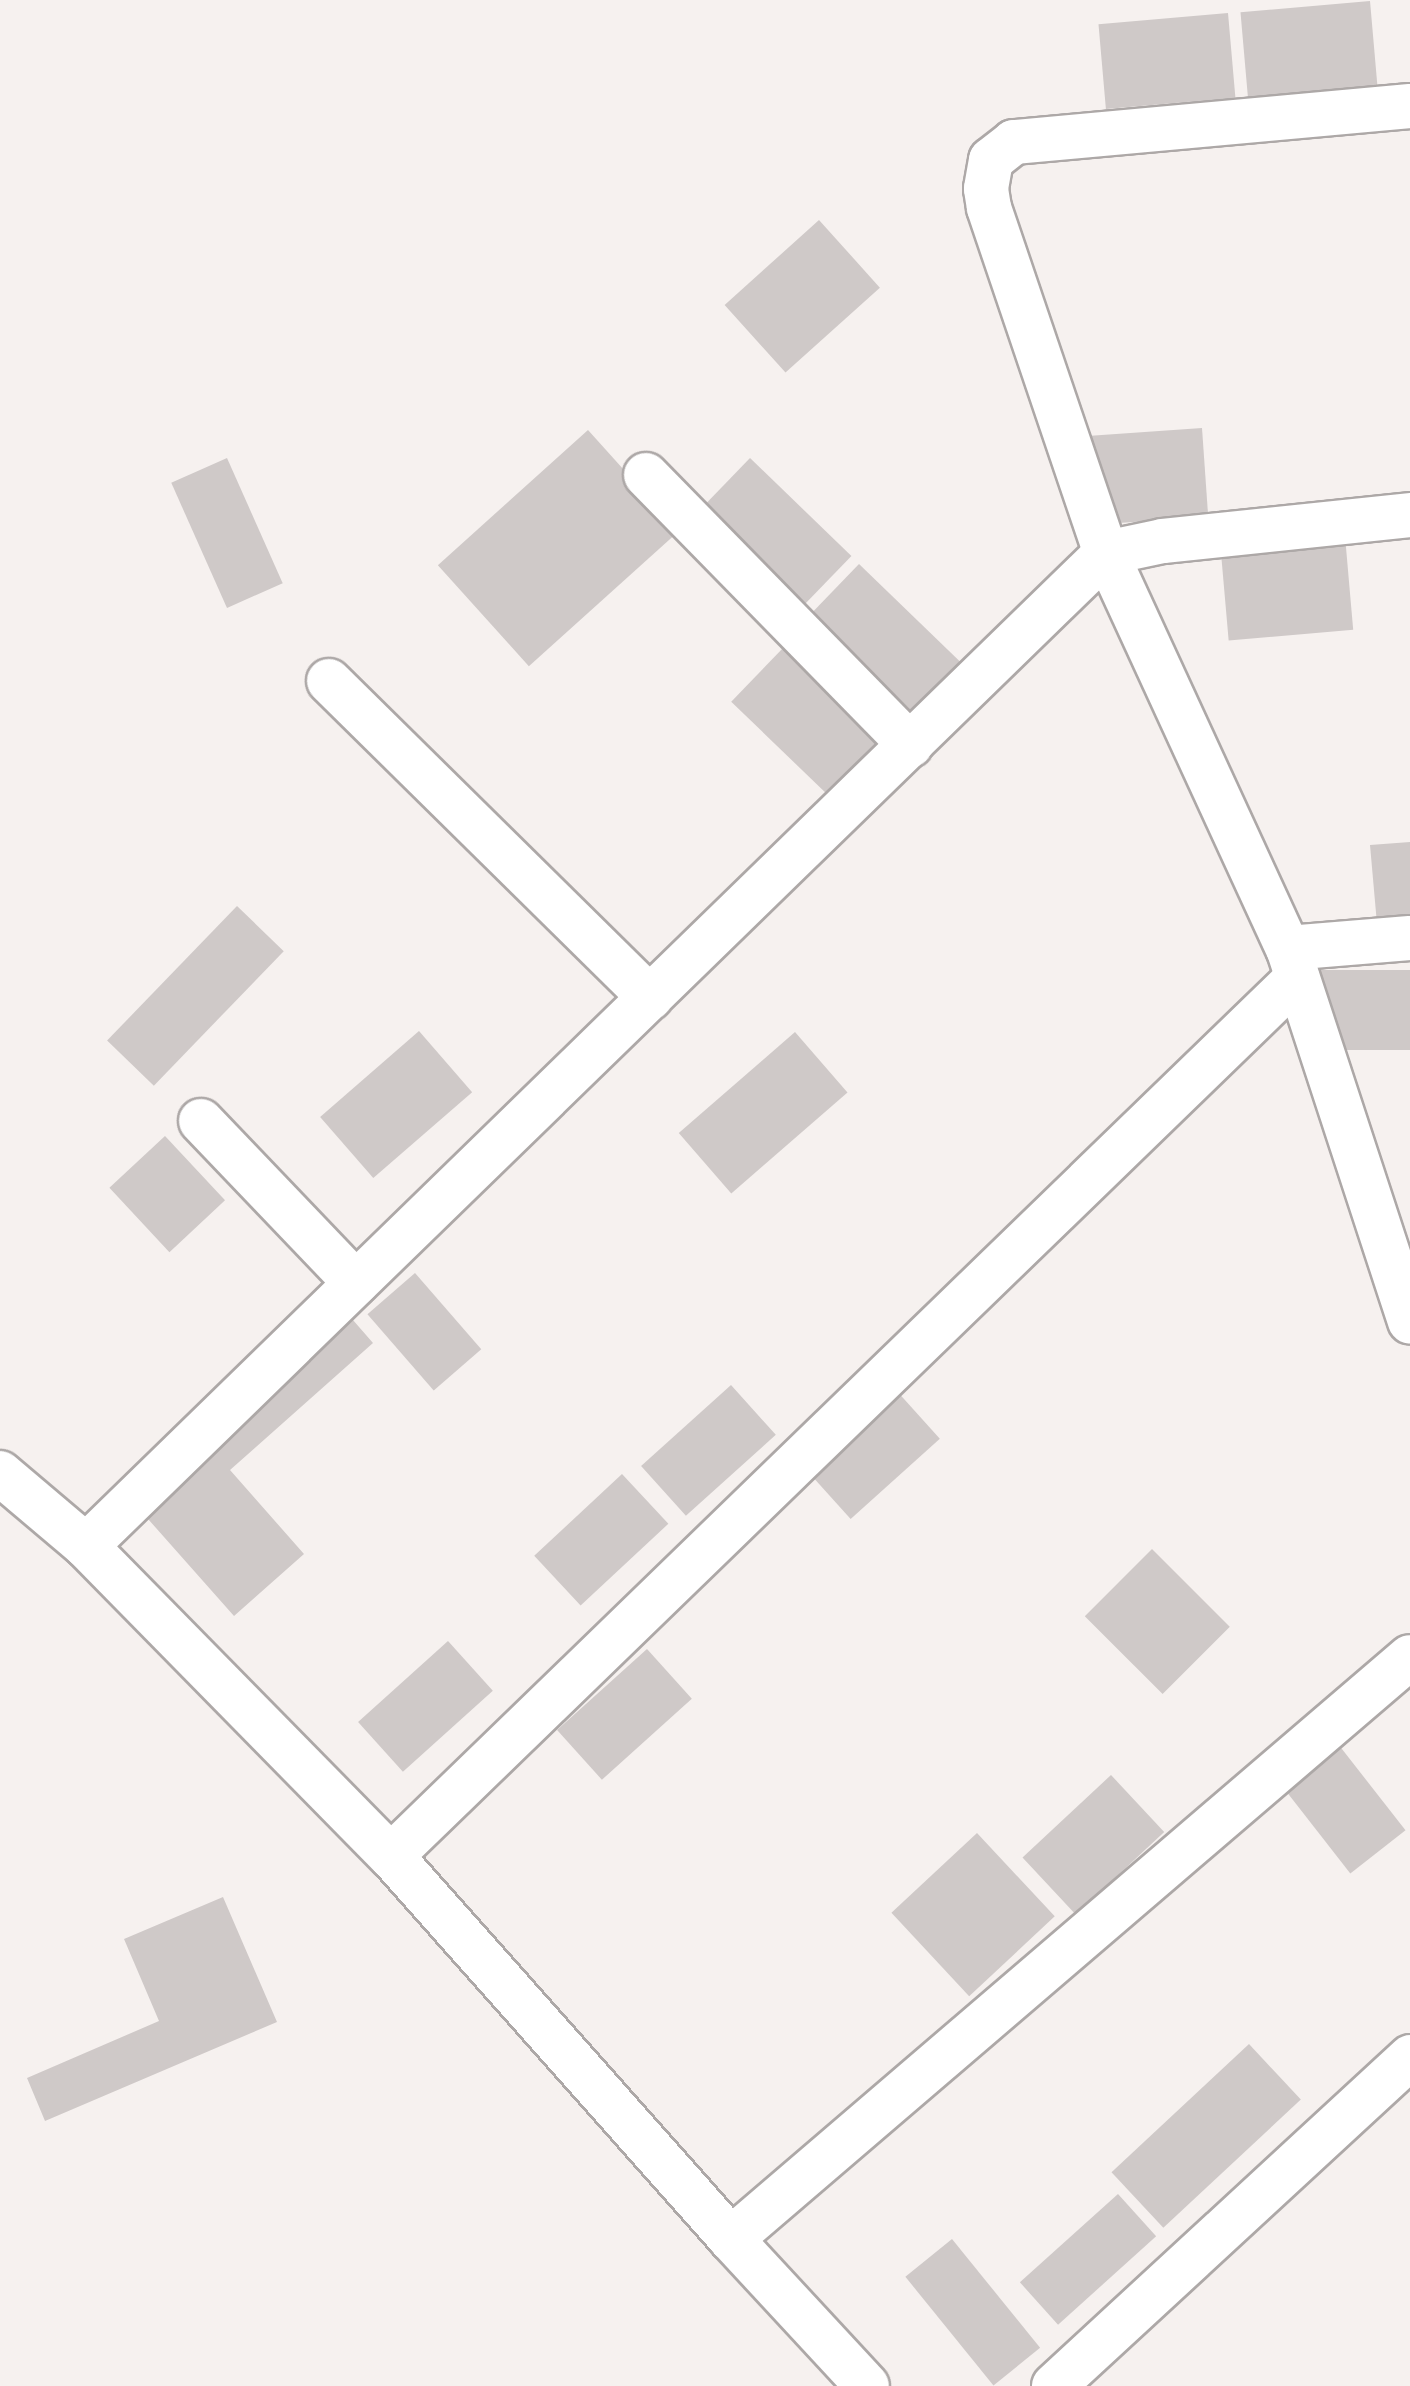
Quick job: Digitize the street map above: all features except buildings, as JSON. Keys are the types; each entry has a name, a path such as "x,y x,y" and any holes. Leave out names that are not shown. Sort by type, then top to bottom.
{"street":[{"path":"1410,106 1014,142 991,160 986,189 989,208 1106,553 1292,963 1410,1322"},
{"path":"646,475 910,745"},
{"path":"86,1546 1106,553 1163,541 1410,515"},
{"path":"329,681 650,998"},
{"path":"391,1856 1292,963 1410,938"},
{"path":"201,1121 356,1283"},
{"path":"0,1473 86,1546 391,1856 731,2239 867,2386"},
{"path":"731,2239 1410,1657"},
{"path":"1054,2386 1410,2057"}]}
